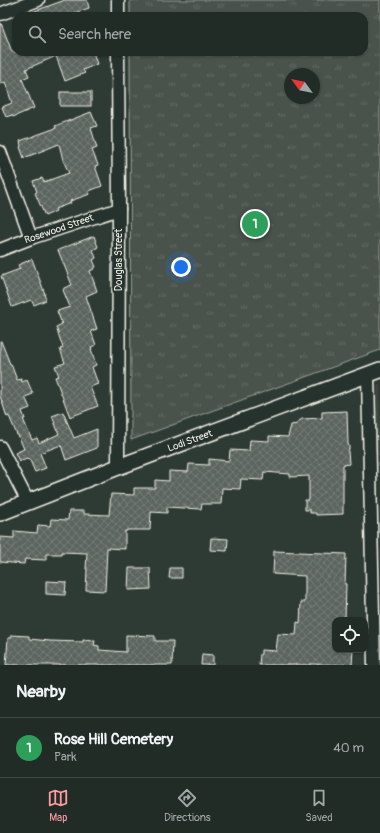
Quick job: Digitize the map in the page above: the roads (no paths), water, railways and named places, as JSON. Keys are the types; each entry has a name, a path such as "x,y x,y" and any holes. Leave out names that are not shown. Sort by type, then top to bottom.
{"street":[{"path":"0,14 38,0"},
{"path":"118,0 118,12"},
{"name":"Douglas Street","path":"118,56 120,208 118,467"},
{"path":"0,152 31,238"},
{"name":"Rosewood Street","path":"0,250 120,208"},
{"path":"374,372 374,665"},
{"name":"Lodi Street","path":"0,513 118,467 374,372"},
{"path":"0,447 28,502"}],"place":[{"name":"Rose Hill Cemetery","path":"255,224"}]}
